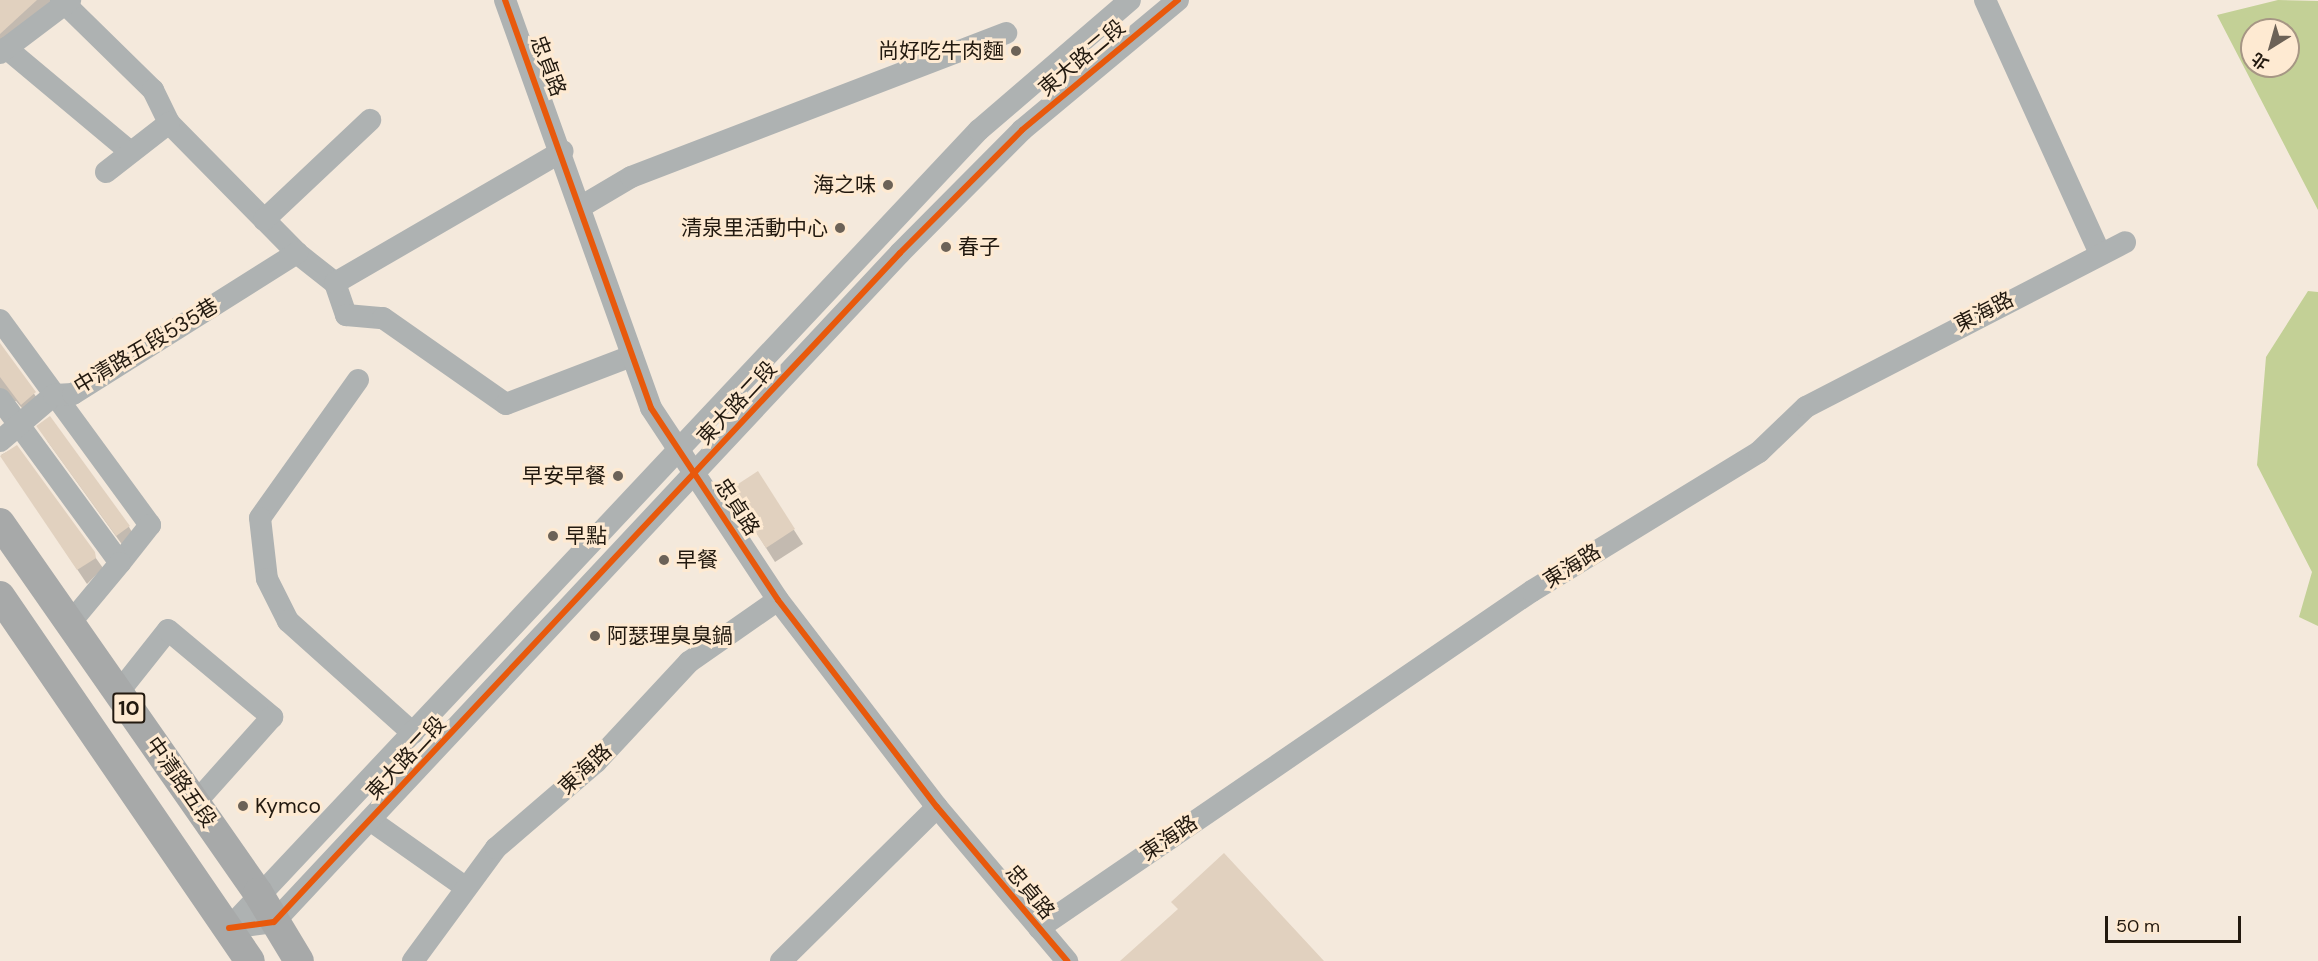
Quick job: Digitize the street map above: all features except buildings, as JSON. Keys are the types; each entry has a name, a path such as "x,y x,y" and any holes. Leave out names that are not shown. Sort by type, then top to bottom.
{"main road":[{"name":"中清路五段","path":"0,523 258,893"},
{"name":"中清路五段","path":"0,596 229,928"},
{"name":"10","path":"258,893 299,961"},
{"name":"10","path":"229,928 250,961"}],"street":[{"name":"忠貞路","path":"505,0 563,151 651,408 778,600 937,807 1067,961"},
{"name":"東大路二段","path":"229,928 258,893 413,733 979,130 1130,0"},
{"name":"東大路二段","path":"274,922 695,472 1022,130 1178,0"},
{"path":"1985,0 2100,254"},
{"path":"129,151 3,51 65,2 153,90 169,123 297,253 335,283 346,315 383,318 506,404 632,356"},
{"path":"582,206 631,177 1006,33"},
{"path":"264,220 370,120"},
{"path":"106,172 129,151 169,123"},
{"path":"335,283 563,151"},
{"name":"東海路","path":"1039,928 1532,591 1759,452 1806,407 2126,242"},
{"name":"中清路五段535巷","path":"0,441 54,394 73,394 297,253"},
{"path":"0,320 150,525 70,623"},
{"path":"358,380 260,518 267,579 288,621 413,733"},
{"path":"0,399 120,564"},
{"name":"東海路","path":"413,961 465,887 496,848 596,762 689,662 778,600"},
{"path":"118,693 168,630 272,717 196,802"},
{"path":"781,961 937,807"},
{"path":"370,820 465,887"},
{"path":"229,928 274,922"}],"green space":[{"path":"2278,0 2318,1 2318,210 2250,78 2300,78 2300,18 2240,18 2240,59 2217,15"},
{"path":"2308,291 2318,292 2318,626 2299,617 2312,572 2257,465 2266,357"}],"cycle path":[{"path":"505,0 651,408 778,600 937,807 1067,961"},
{"path":"229,928 274,922 900,253 1022,130 1178,0"}],"place":[{"name":"尚好吃牛肉麵","path":"1016,51"},
{"name":"海之味","path":"888,185"},
{"name":"清泉里活動中心","path":"840,228"},
{"name":"春子","path":"946,247"},
{"name":"早安早餐","path":"618,476"},
{"name":"早點","path":"553,536"},
{"name":"早餐","path":"664,560"},
{"name":"阿瑟理臭臭鍋","path":"595,636"},
{"name":"Kymco","path":"243,806"}]}
